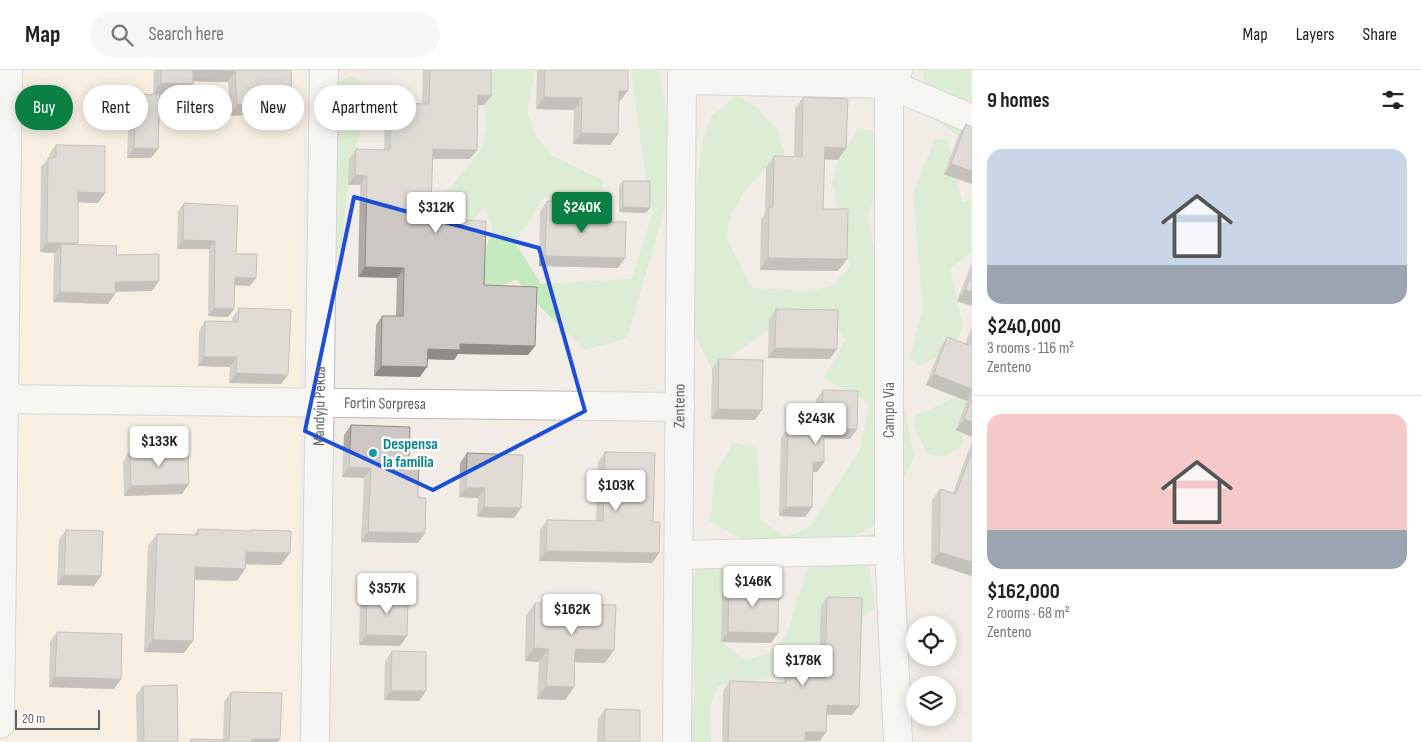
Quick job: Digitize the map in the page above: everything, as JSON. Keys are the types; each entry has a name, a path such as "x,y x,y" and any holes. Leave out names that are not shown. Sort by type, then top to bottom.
{"street":[{"path":"0,724 2,399 8,70"},
{"name":"Mandyju Pekua","path":"315,742 324,70"},
{"path":"683,75 889,76 972,119"},
{"name":"Zenteno","path":"677,742 683,75"},
{"name":"Campo Via","path":"889,76 889,550 898,742"},
{"name":"Fortin Sorpresa","path":"2,399 680,407"},
{"path":"678,555 889,550"}],"highlighted area":[{"path":"354,197 539,248 585,411 433,490 305,431"}],"shaded area":[{"path":"7,70 303,70 303,85 242,85 242,130 302,130 297,742 0,742"}],"green space":[{"path":"485,70 535,70 527,111 536,136 553,156 604,181 589,225 545,197 515,242 541,284 632,279 653,211 647,186 631,70 660,70 674,177 627,338 585,350 530,297 517,280 468,297 493,228 484,208 452,244 426,232 432,208 481,151 487,128 484,105"},
{"path":"923,70 972,70 972,144 942,125 925,89"},
{"path":"351,75 366,85 334,85"},
{"path":"736,96 758,108 777,129 785,155 766,168 745,190 731,214 726,237 752,288 807,291 832,286 850,267 832,183 838,160 858,129 883,132 887,154 868,216 914,457 883,521 834,547 867,552 875,608 855,622 826,630 799,673 717,686 710,707 711,742 689,742 695,693 690,584 702,558 727,548 737,571 722,592 721,642 746,660 769,653 786,636 808,568 828,551 774,558 710,521 715,474 733,443 757,448 761,520 786,537 810,527 860,450 869,403 824,378 845,340 831,320 779,323 712,369 694,334 692,218 703,140 712,116"},
{"path":"329,130 360,130 348,185 341,250 328,266"},
{"path":"935,139 948,140 962,202 972,200 972,254 950,268 963,326 959,337 950,349 919,366 910,357 923,308 913,194"},
{"path":"972,380 972,391 961,446 944,457 927,453 914,428 915,416 957,397"}],"building":[{"path":"161,70 193,70 193,84 161,83"},
{"path":"193,70 291,70 291,85 242,85 242,105 237,105 235,71"},
{"path":"430,70 491,70 491,96 478,95 477,150 433,149 431,206 433,206 433,220 486,221 484,285 537,287 535,346 460,344 460,350 428,349 427,367 381,366 382,316 403,316 404,268 365,267 367,176 355,175 356,149 390,150 390,130 416,130 416,104 429,104"},
{"path":"545,70 628,70 628,91 619,91 618,134 581,133 582,98 544,97"},
{"path":"148,94 158,95 158,149 134,148 135,130 148,130"},
{"path":"803,97 848,99 846,148 825,147 823,209 848,209 847,259 768,258 769,207 773,207 774,156 802,157"},
{"path":"966,124 972,127 972,171 951,164"},
{"path":"56,145 105,146 105,193 78,192 78,243 47,243 48,158 56,157"},
{"path":"623,181 650,181 650,208 623,207"},
{"path":"547,201 578,202 578,221 626,222 625,258 545,256"},
{"path":"184,203 238,206 236,254 257,254 256,278 235,277 234,309 214,308 215,241 183,240"},
{"path":"61,244 117,246 116,255 159,254 159,281 115,282 115,294 60,292"},
{"path":"972,272 972,292 965,290"},
{"path":"239,308 291,310 288,375 236,373 237,357 204,357 205,321 238,322"},
{"path":"776,309 838,310 837,349 775,348"},
{"path":"972,336 972,389 934,374 947,337 969,345"},
{"path":"719,359 763,360 762,410 718,409"},
{"path":"823,390 858,391 857,429 824,428 824,462 813,462 812,507 786,507 788,428 822,428"},
{"path":"972,397 972,422 964,419"},
{"path":"351,425 410,427 409,459 419,459 418,497 426,498 425,533 368,532 371,468 349,467"},
{"path":"188,450 189,484 131,486 130,451"},
{"path":"972,451 972,562 939,552 940,489 956,494"},
{"path":"605,452 655,453 653,522 660,522 659,553 546,551 547,520 603,521"},
{"path":"467,453 523,455 521,508 484,507 485,488 466,488"},
{"path":"198,529 291,531 290,553 246,552 245,569 195,567 193,641 153,640 157,534 198,535"},
{"path":"66,530 103,531 101,576 64,575"},
{"path":"729,582 779,584 778,633 728,632"},
{"path":"367,594 408,595 407,636 366,635"},
{"path":"827,597 862,598 859,706 827,705 826,732 805,732 805,742 728,742 730,681 786,683 786,677 825,678"},
{"path":"535,603 616,605 614,650 575,649 574,687 546,686 548,649 534,648"},
{"path":"57,632 122,634 121,679 55,677"},
{"path":"392,651 426,652 426,691 391,691"},
{"path":"177,685 178,742 144,742 143,686"},
{"path":"231,692 282,693 280,739 252,739 251,742 191,742 191,739 229,740"},
{"path":"605,709 640,710 640,742 604,742"}],"place":[{"name":"Despensa la familia","path":"373,453"}]}
